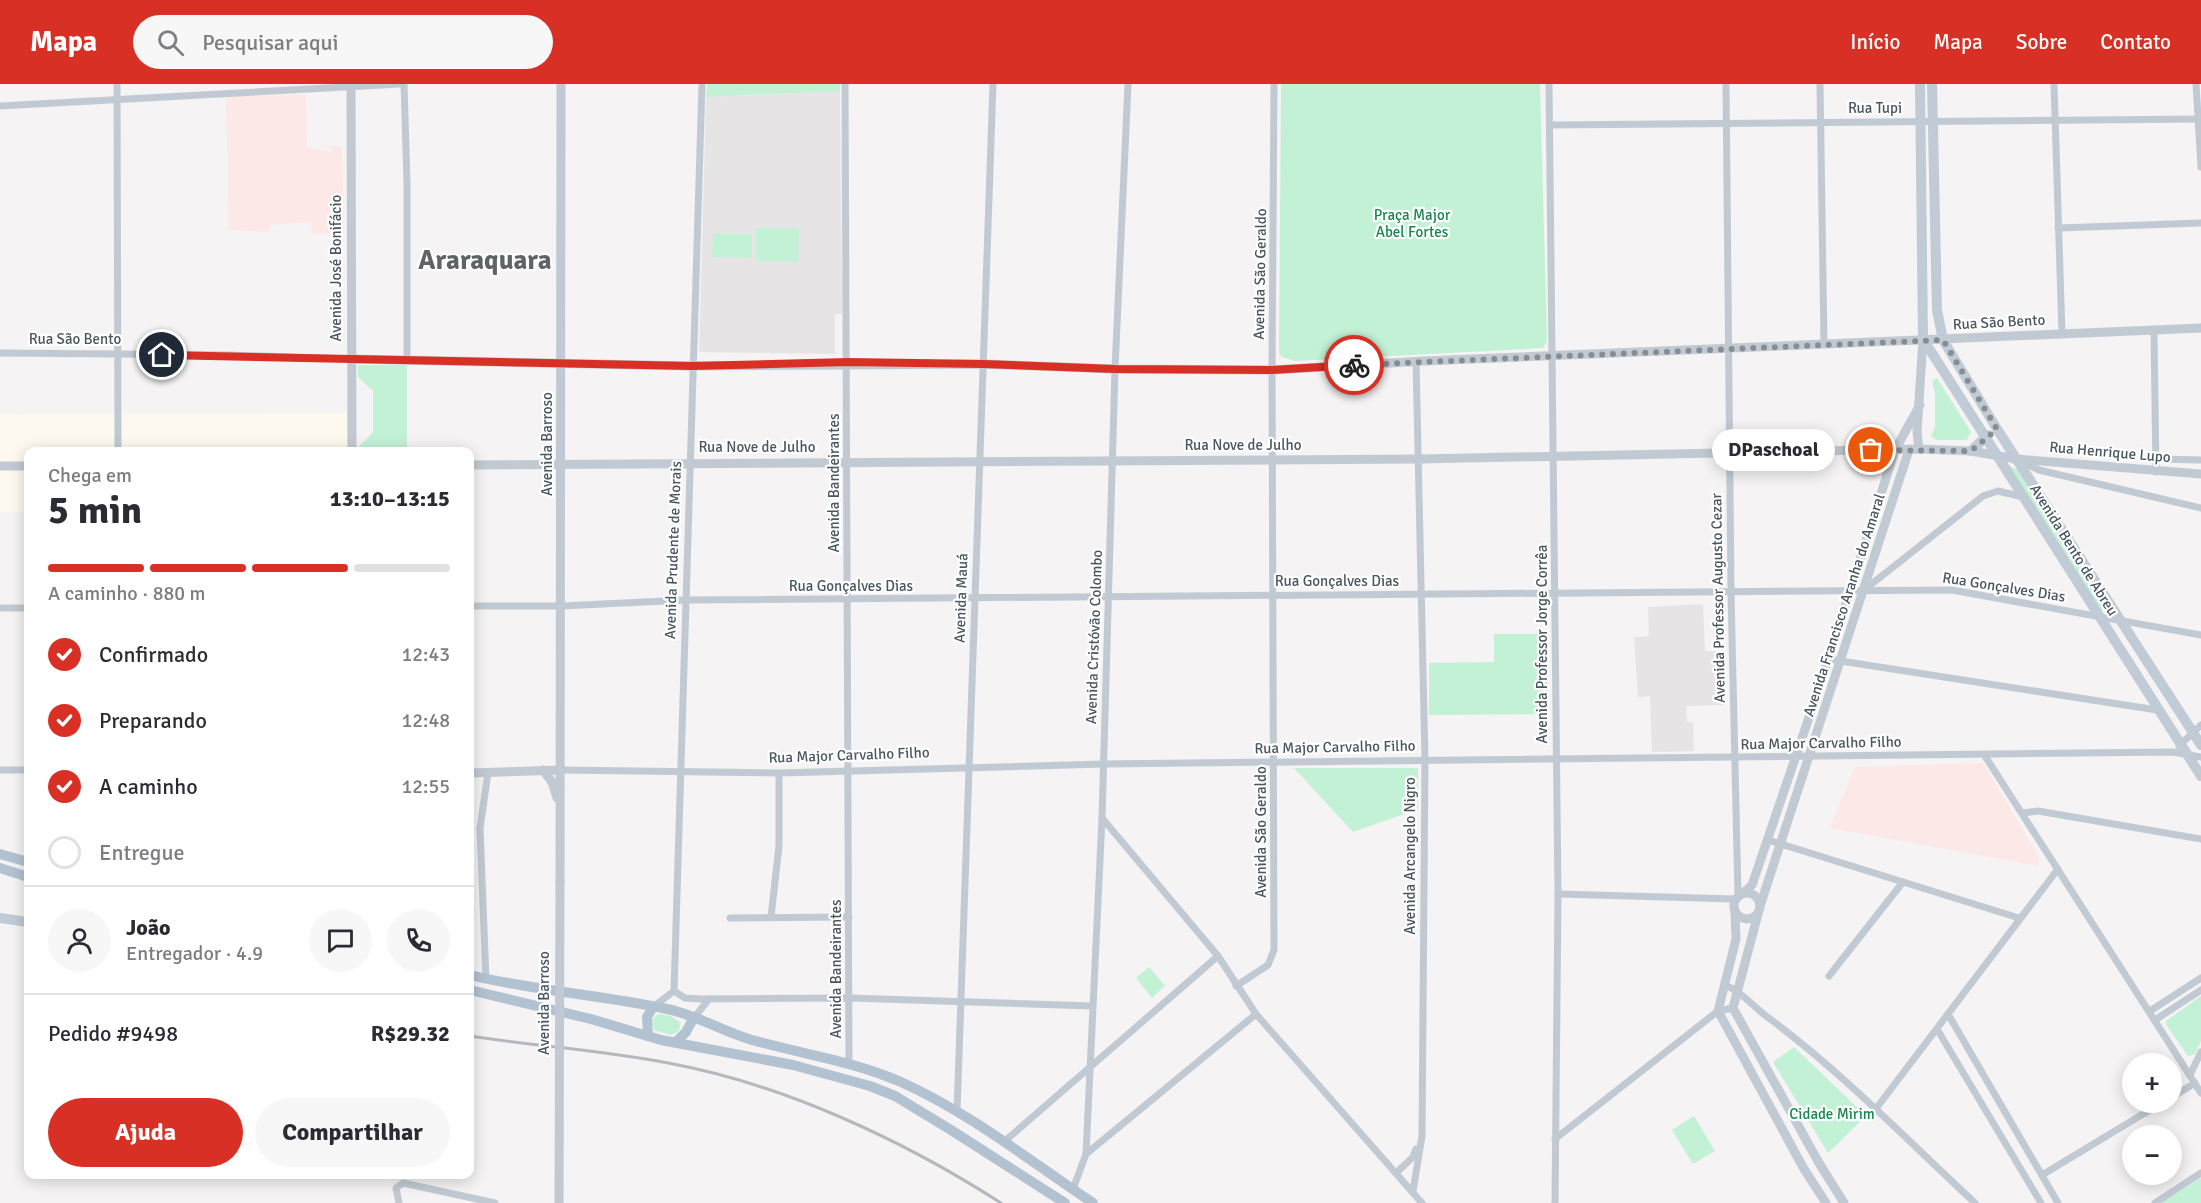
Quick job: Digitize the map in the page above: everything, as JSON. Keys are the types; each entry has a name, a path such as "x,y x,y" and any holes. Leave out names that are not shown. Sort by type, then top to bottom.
{"main road":[{"path":"1920,84 1923,339"},
{"name":"Avenida Bento de Abreu","path":"1932,84 1937,310 1943,340 1997,429 2120,620 2198,730 2201,745"},
{"name":"Avenida Bento de Abreu","path":"1923,339 2157,710 2177,748 2187,755 2201,776"},
{"path":"1971,451 1997,429"},
{"path":"0,854 24,861"},
{"path":"0,868 24,876"},
{"path":"0,918 24,921"},
{"path":"474,976 674,1010 751,1039 849,1063 901,1083 957,1112 1005,1141 1093,1203"},
{"path":"474,991 591,1019 648,1036 793,1065 870,1086 895,1096 993,1155 1065,1203"},
{"path":"648,1036 647,1017 653,1007"},
{"path":"676,1042 687,1032 693,1019"}],"street":[{"path":"117,84 118,447"},
{"path":"0,106 399,84"},
{"path":"404,84 407,182 407,360"},
{"name":"Avenida Barroso","path":"559,1203 559,803 562,770 561,84"},
{"name":"Avenida Prudente de Morais","path":"674,991 688,463 702,84"},
{"name":"Avenida Bandeirantes","path":"845,84 848,362 849,1063"},
{"name":"Avenida Mauá","path":"957,1112 993,84"},
{"name":"Avenida Cristóvão Colombo","path":"1073,1190 1086,1154 1102,818 1115,369 1128,84"},
{"name":"Avenida São Geraldo","path":"1236,986 1268,965 1274,950 1272,370 1274,84"},
{"name":"Avenida Professor Jorge Corrêa","path":"1549,84 1558,894 1555,1203"},
{"name":"Avenida Professor Augusto Cezar","path":"1726,84 1733,759 1739,896"},
{"path":"1820,84 1824,344"},
{"path":"2054,84 2062,334"},
{"path":"2196,84 2200,119 2201,166"},
{"name":"Avenida José Bonifácio","path":"351,85 352,447"},
{"name":"Rua Tupi","path":"1550,124 2200,119"},
{"path":"2058,228 2201,223"},
{"name":"Rua São Bento","path":"0,353 692,366 848,362 1115,369 1272,370 1416,361 2201,328"},
{"path":"2154,331 2156,472"},
{"name":"Avenida Francisco Aranha do Amaral","path":"1733,1008 1759,910 1864,590 1914,449 1920,405 1923,339"},
{"name":"Avenida Arcangelo Nigro","path":"1413,1191 1422,1136 1425,760 1416,361"},
{"name":"Avenida Francisco Aranha do Amaral","path":"1739,896 1752,885 1851,590 1895,450 1920,405"},
{"name":"Rua Nove de Julho","path":"474,465 1418,459 1914,449 1971,451 2016,459"},
{"path":"2016,459 2039,470 2201,508"},
{"name":"Rua Henrique Lupo","path":"2016,459 2201,474"},
{"path":"2156,459 2201,460"},
{"path":"0,466 24,466"},
{"path":"1864,590 1983,496 1998,491 2023,497"},
{"name":"Rua Gonçalves Dias","path":"474,606 562,606 685,600 1952,590 2201,635"},
{"path":"0,608 24,608"},
{"path":"1828,659 2157,710"},
{"path":"1816,696 1829,700"},
{"path":"2177,748 2198,730"},
{"name":"Rua Major Carvalho Filho","path":"474,773 562,770 779,773 1104,764 1985,756 2177,748"},
{"path":"2187,755 2201,757"},
{"path":"1985,756 2201,1092"},
{"path":"0,770 24,770"},
{"name":"Avenida Barroso","path":"543,770 552,783 559,803"},
{"path":"486,979 480,828 488,773"},
{"path":"771,917 779,846 779,773"},
{"path":"2023,813 2038,811 2201,839"},
{"path":"1102,818 1218,956 1256,1014 1422,1203"},
{"path":"1768,840 2019,918"},
{"path":"1875,1110 2058,869"},
{"path":"1829,976 1903,882"},
{"path":"1558,894 1755,895 1759,910 1746,920 1735,912"},
{"path":"1739,896 1735,912 1736,939 1718,1011 1749,1064 1804,1169 1826,1203"},
{"path":"730,918 849,917"},
{"path":"1005,1141 1218,956"},
{"path":"2150,1011 2201,978"},
{"path":"1726,986 1737,990 1749,1003 1789,1032 1975,1203"},
{"path":"2155,1020 2201,990"},
{"path":"653,1007 674,991 685,998 709,999 962,1000 1092,1006"},
{"path":"693,1019 709,999"},
{"path":"1555,1139 1718,1011 1733,1008 1819,1163 1845,1203"},
{"path":"1086,1154 1256,1014"},
{"path":"1948,1014 2058,1203"},
{"path":"1937,1029 2041,1203"},
{"path":"2190,1075 2201,1053"},
{"path":"2182,1091 2195,1083"},
{"path":"2042,1175 2145,1113"},
{"name":"Avenida Arcangelo Nigro","path":"1396,1173 1413,1157 1422,1136"},
{"path":"1804,1169 1819,1163"},
{"path":"2155,1203 2201,1173"},
{"path":"399,1203 396,1188 403,1183 495,1203"}],"shaded area":[{"path":"840,91 842,314 835,314 835,354 699,352 706,97"},
{"path":"306,94 307,148 331,152 331,146 342,146 344,228 337,228 337,233 312,234 311,222 269,225 269,232 229,230 226,97"},
{"path":"347,413 347,447 24,447 24,512 0,512 0,414"},
{"path":"1703,604 1705,651 1721,651 1723,705 1686,706 1687,722 1693,722 1694,751 1652,752 1650,696 1638,697 1634,637 1649,636 1648,607"},
{"path":"1983,763 2039,857 2039,866 1830,828 1855,767"}],"green space":[{"path":"707,84 840,84 840,91 706,97"},
{"name":"Praça Major Abel Fortes","path":"1281,84 1540,84 1547,341 1543,348 1295,361 1282,357 1279,353"},
{"path":"756,228 799,228 798,262 756,261"},
{"path":"713,233 752,234 752,258 712,257"},
{"path":"358,365 407,365 407,447 359,447 373,432 373,391 358,377"},
{"path":"1937,378 1971,432 1967,440 1936,440 1931,436 1935,427 1935,394 1932,381"},
{"path":"2008,465 2018,470 2105,609 2102,612"},
{"path":"1494,634 1547,634 1548,714 1429,715 1429,663 1494,662"},
{"path":"1294,768 1418,768 1418,809 1353,832"},
{"path":"1149,967 1165,986 1152,998 1136,978"},
{"path":"2201,996 2201,1041 2195,1054 2188,1056 2167,1026 2166,1021"},
{"path":"658,1014 671,1016 681,1023 678,1032 671,1035 654,1030 652,1020"},
{"name":"Cidade Mirim","path":"1794,1047 1866,1116 1828,1153 1773,1062"},
{"path":"1694,1116 1715,1151 1693,1164 1672,1130"},
{"path":"2201,1178 2201,1203 2161,1203"}],"railway":[{"path":"474,1037 668,1063 711,1072 755,1085 841,1117 883,1137 1001,1203"}],"way so far":[{"path":"1354,365 1923,339 1943,340 1997,429 1971,451 1871,450"}],"place":[{"name":"DPaschoal","path":"1871,450"}],"district":[{"name":"Araraquara","path":"485,260"}],"route":[{"path":"162,355 692,366 848,362 1115,369 1272,370 1354,365"}]}
